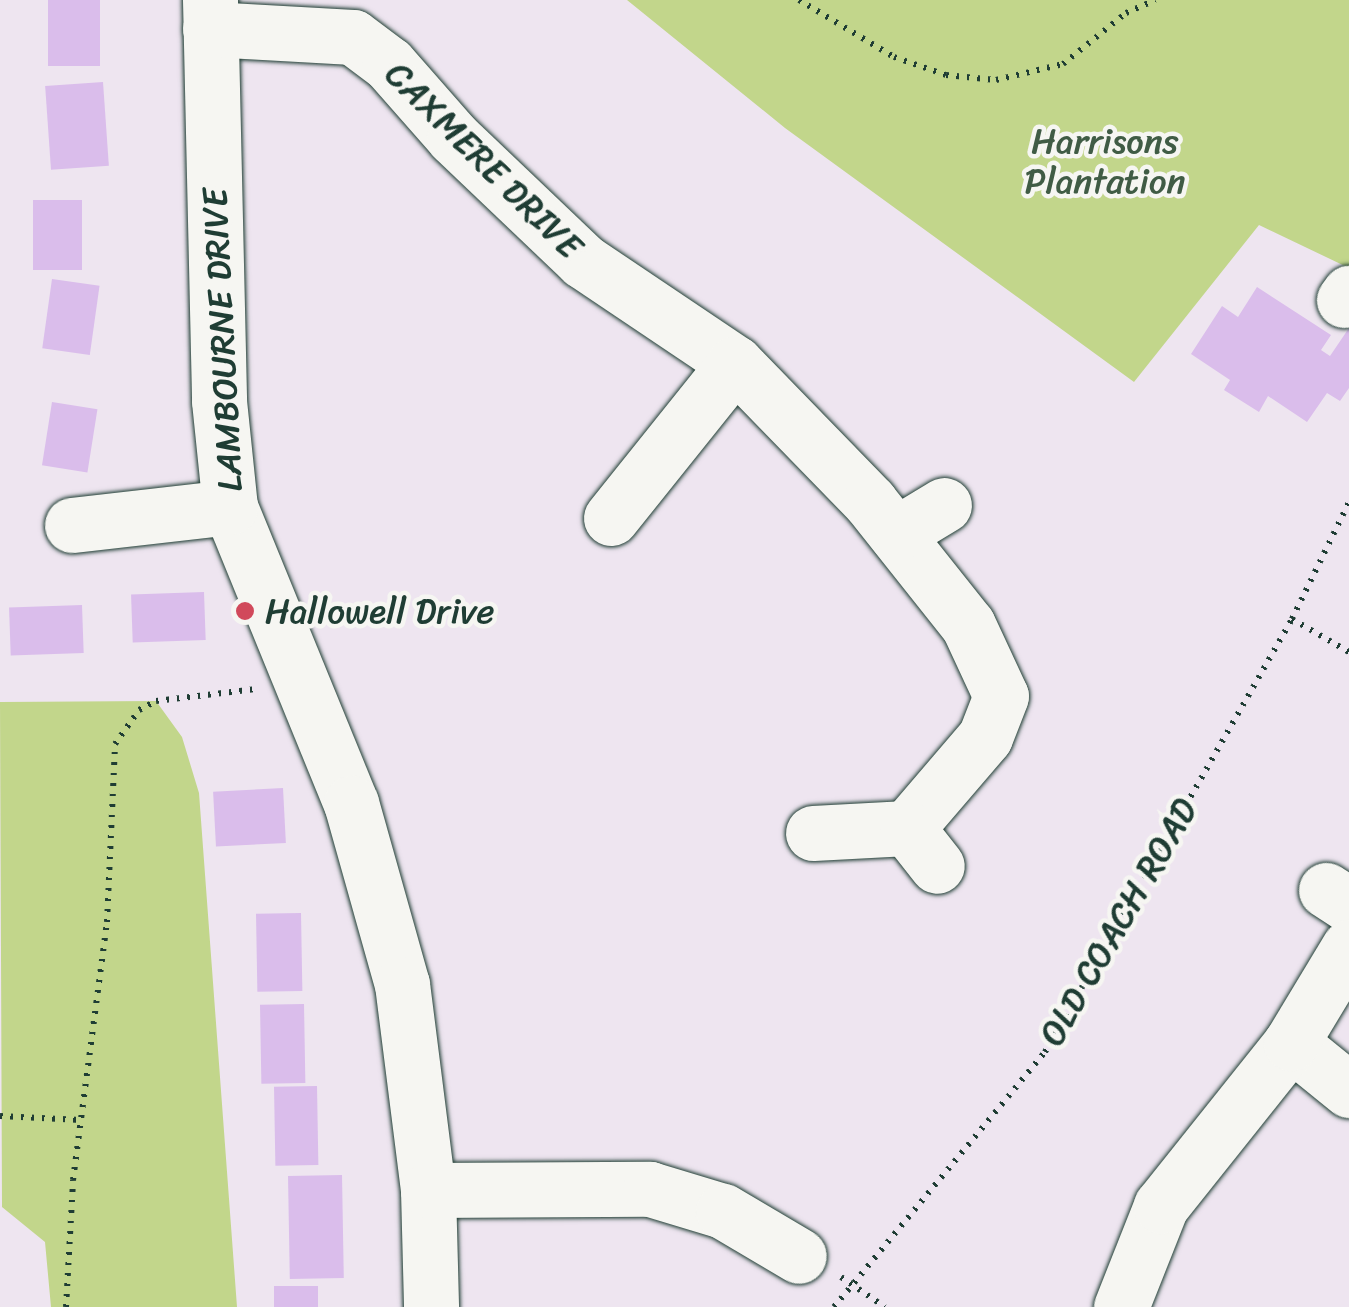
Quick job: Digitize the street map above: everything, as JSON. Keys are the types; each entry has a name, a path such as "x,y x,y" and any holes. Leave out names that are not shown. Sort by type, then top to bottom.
{"street":[{"name":"CAXMERE DRIVE","path":"210,14 353,37 390,64 454,138 583,261 735,363 896,534 1025,695 985,737 922,847 814,832"},
{"name":"LAMBOURNE DRIVE","path":"210,14 219,401 230,507 351,802 402,984 428,1190 431,1307"},
{"path":"612,518 735,363"},
{"path":"896,534 944,505"},
{"path":"72,524 230,507"},
{"path":"1121,1307 1160,1206 1291,1043 1349,947"},
{"path":"1291,1043 1349,1090"},
{"path":"428,1190 650,1189 724,1211 799,1256"}],"path":[{"path":"799,0 894,57 946,74 996,80 1063,64 1126,13 1156,0"},
{"path":"1126,13 1131,0"},
{"name":"OLD COACH ROAD","path":"834,1307 1045,1052 1292,619 1349,502"},
{"path":"1292,619 1349,652"},
{"path":"66,1307 81,1120 107,922 115,744 138,710 156,702 238,695 293,668"},
{"path":"0,1116 81,1120"}],"green space":[{"name":"Harrisons Plantation","path":"627,0 1349,0 1349,268 1259,225 1134,382 785,128"},
{"path":"156,701 182,737 199,793 237,1307 51,1307 45,1242 2,1207 0,702"}],"building":[{"path":"48,0 100,0 100,66 48,66"},
{"path":"103,82 109,166 51,170 45,86"},
{"path":"33,200 82,200 82,270 33,270"},
{"path":"52,279 100,286 90,355 42,348"},
{"path":"1257,287 1331,335 1321,350 1330,356 1349,328 1349,388 1340,401 1327,393 1307,422 1268,396 1259,412 1224,390 1230,380 1191,354 1222,306 1238,317"},
{"path":"52,402 97,409 87,472 42,465"},
{"path":"204,592 206,640 133,643 131,595"},
{"path":"82,605 84,653 11,656 9,608"},
{"path":"283,788 286,843 216,847 213,792"},
{"path":"301,913 302,991 257,992 256,914"},
{"path":"304,1004 305,1083 261,1084 260,1005"},
{"path":"317,1086 318,1165 275,1166 274,1087"},
{"path":"342,1175 344,1278 290,1279 288,1176"},
{"path":"274,1286 318,1286 318,1307 274,1307"}],"place":[{"name":"Hallowell Drive","path":"245,611"}]}
